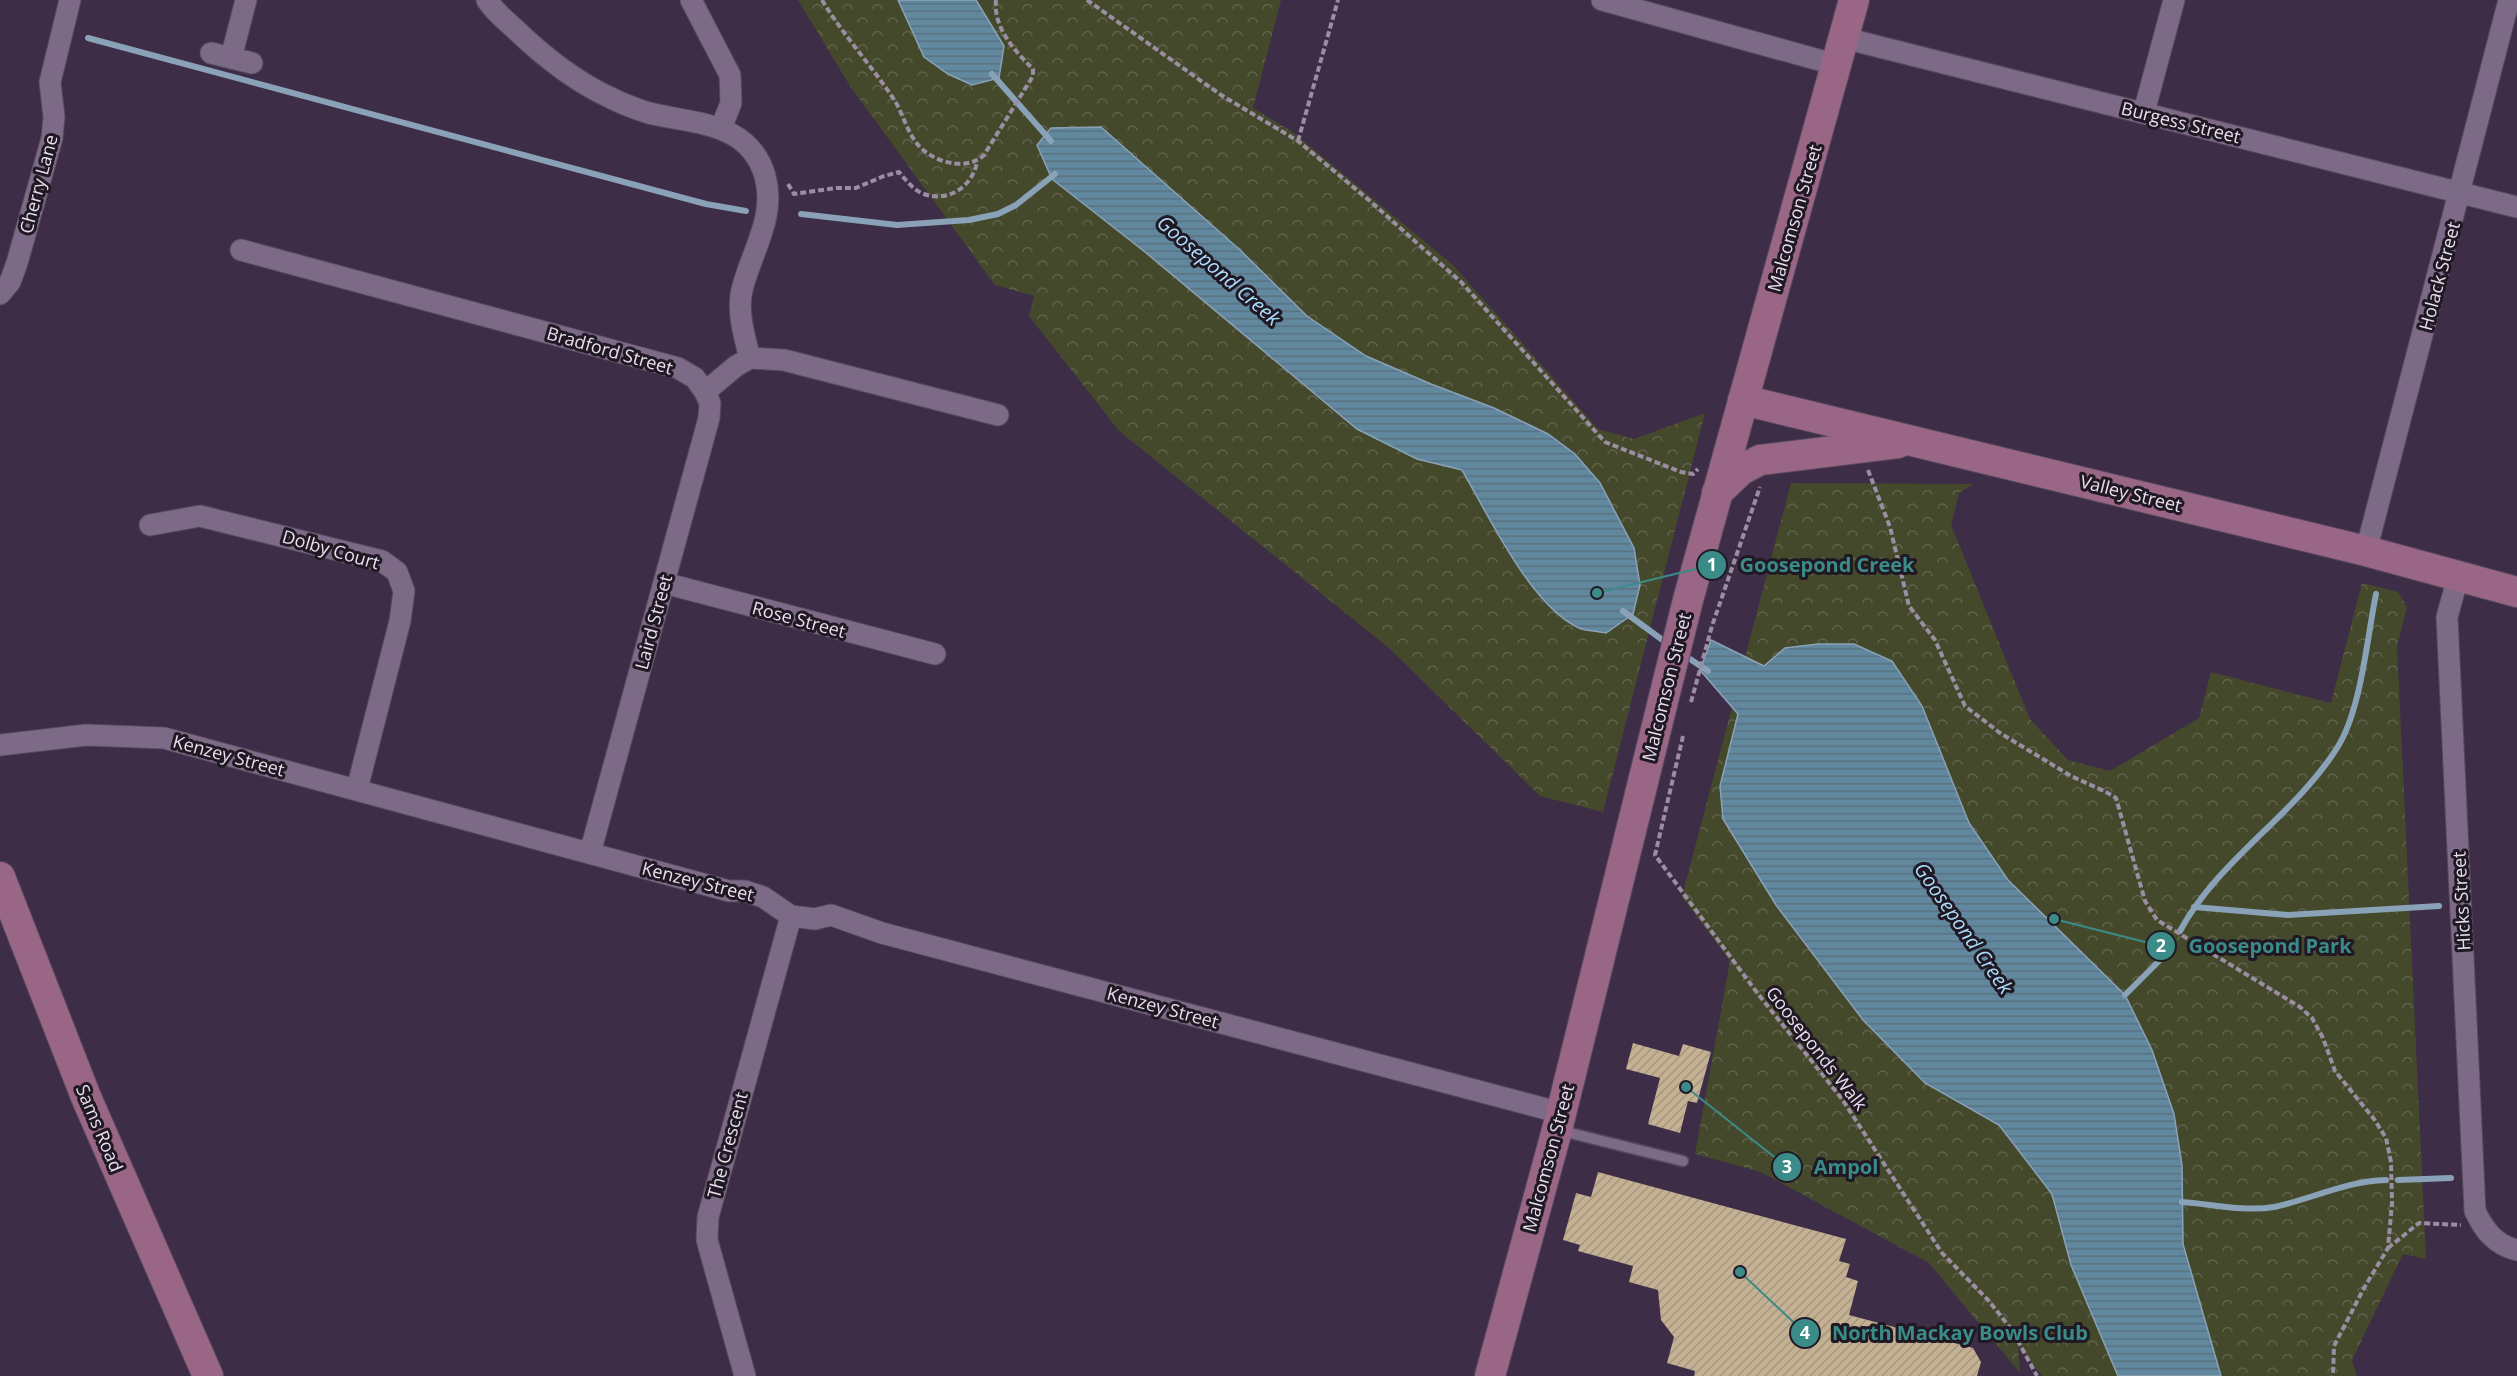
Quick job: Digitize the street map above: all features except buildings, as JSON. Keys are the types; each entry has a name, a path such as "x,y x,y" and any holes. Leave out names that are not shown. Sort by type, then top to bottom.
{"main road":[{"name":"Malcomson Street","path":"1490,1376 1559,1121 1688,600 1854,0"},
{"name":"Valley Street","path":"1743,400 2366,551 2517,592"},
{"path":"1717,493 1742,470 1760,460 1919,441"},
{"name":"Sams Road","path":"0,877 86,1097 208,1376"}],"street":[{"name":"Cherry Lane","path":"0,294 10,282 17,263 52,138 54,117 50,82 70,0"},
{"path":"246,0 221,55 252,63"},
{"path":"487,0 550,62 608,97 648,112 721,128 741,140 759,161 766,178 766,224 742,288 741,303 744,335 750,358"},
{"path":"691,0 730,75 731,103 721,128"},
{"name":"Burgess Street","path":"1602,0 1840,52 2144,112 2517,207"},
{"path":"2144,112 2174,0"},
{"name":"Holack Street","path":"2366,551 2509,0"},
{"name":"Bradford Street","path":"241,250 678,368 695,378 705,392"},
{"path":"705,392 736,366 750,358 784,360 998,415"},
{"name":"Laird Street","path":"590,853 709,417 710,403 705,392"},
{"name":"Dolby Court","path":"150,525 201,516 382,561 397,572 404,591 400,621 357,789"},
{"name":"Hicks Street","path":"2458,577 2447,617 2475,1211 2482,1226"},
{"name":"Rose Street","path":"664,583 935,654"},
{"name":"Kenzey Street","path":"0,745 86,735 164,738 729,891 746,891 763,897 791,916 815,919 831,915 842,917 882,933 1559,1121"},
{"name":"The Crescent","path":"745,1376 707,1240 708,1217 791,916"},
{"path":"2482,1226 2492,1238 2517,1250"}],"lane":[{"path":"1559,1121 1683,1161"}],"path":[{"path":"822,0 901,110 910,133 920,147 943,161 956,164 977,162"},
{"path":"785,178 794,194 836,188 856,188 899,172 922,193 944,196 957,192 969,182 975,173 977,162 1033,76 1033,69 1009,45 996,7 996,0"},
{"path":"1088,0 1221,95 1298,141 1388,216 1462,283 1605,442 1681,472 1693,474 1702,465"},
{"path":"1298,141 1338,0"},
{"path":"1864,463 1890,527 1909,606 1935,640 1965,706 2000,733 2071,776 2116,798 2145,901 2157,920 2300,1007 2312,1018 2323,1038 2335,1071 2374,1119 2386,1138 2391,1162 2392,1203 2388,1248"},
{"path":"1690,704 1712,626 1761,486 1768,480"},
{"name":"Gooseponds Walk","path":"1684,727 1655,855 1758,994 1842,1099 1942,1253 1988,1300 2012,1330 2037,1376"},
{"path":"2333,1376 2334,1346 2388,1248 2419,1223 2482,1226"}],"green space":[{"path":"798,0 1281,0 1253,108 1294,133 1453,265 1598,429 1634,439 1705,413 1603,812 1540,796 1389,648 1119,431 1029,316 1034,296 995,285 850,86"},
{"path":"1791,483 1974,484 1959,493 1951,525 2030,719 2068,760 2110,771 2199,718 2211,672 2331,703 2362,583 2398,592 2407,607 2397,646 2426,1259 2403,1254 2352,1360 2357,1376 2042,1376 2018,1346 2020,1373 1929,1263 1761,1172 1695,1154 1730,961 1682,897"}],"water":[{"path":"898,0 976,0 1004,46 999,78 972,85 948,74 924,57"},
{"path":"1101,127 1240,250 1307,316 1366,356 1494,408 1548,434 1575,454 1600,483 1634,548 1640,585 1633,614 1606,633 1579,628 1561,616 1544,600 1512,558 1462,470 1417,459 1357,429 1145,252 1052,179 1037,145 1051,128"},
{"path":"1711,640 1764,666 1785,648 1818,644 1854,644 1892,661 1922,706 1969,823 2008,880 2125,995 2152,1050 2174,1114 2182,1165 2183,1244 2221,1376 2118,1376 2071,1265 2052,1194 1999,1125 1925,1083 1863,1020 1776,905 1723,819 1720,786 1738,714 1700,670"}],"waterway":[{"path":"88,38 706,204 746,211"},
{"name":"Goosepond Creek","path":"992,74 1051,141"},
{"path":"801,214 897,225 969,220 998,214 1016,205 1055,174"},
{"path":"2180,931 2196,905 2215,882 2300,795 2337,748 2345,733 2358,695 2376,594"},
{"name":"Goosepond Creek","path":"1623,611 1668,644"},
{"name":"Goosepond Creek","path":"1684,655 1708,671"},
{"path":"2194,907 2288,915 2439,906"},
{"path":"2125,995 2163,957 2171,945"},
{"path":"2398,1180 2451,1178"},
{"path":"2182,1202 2240,1208 2274,1207 2357,1184 2386,1180"}],"place":[{"name":"Goosepond Creek","path":"1597,593"},
{"name":"Goosepond Park","path":"2054,919"},
{"name":"Ampol","path":"1686,1087"},
{"name":"North Mackay Bowls Club","path":"1740,1272"}]}
